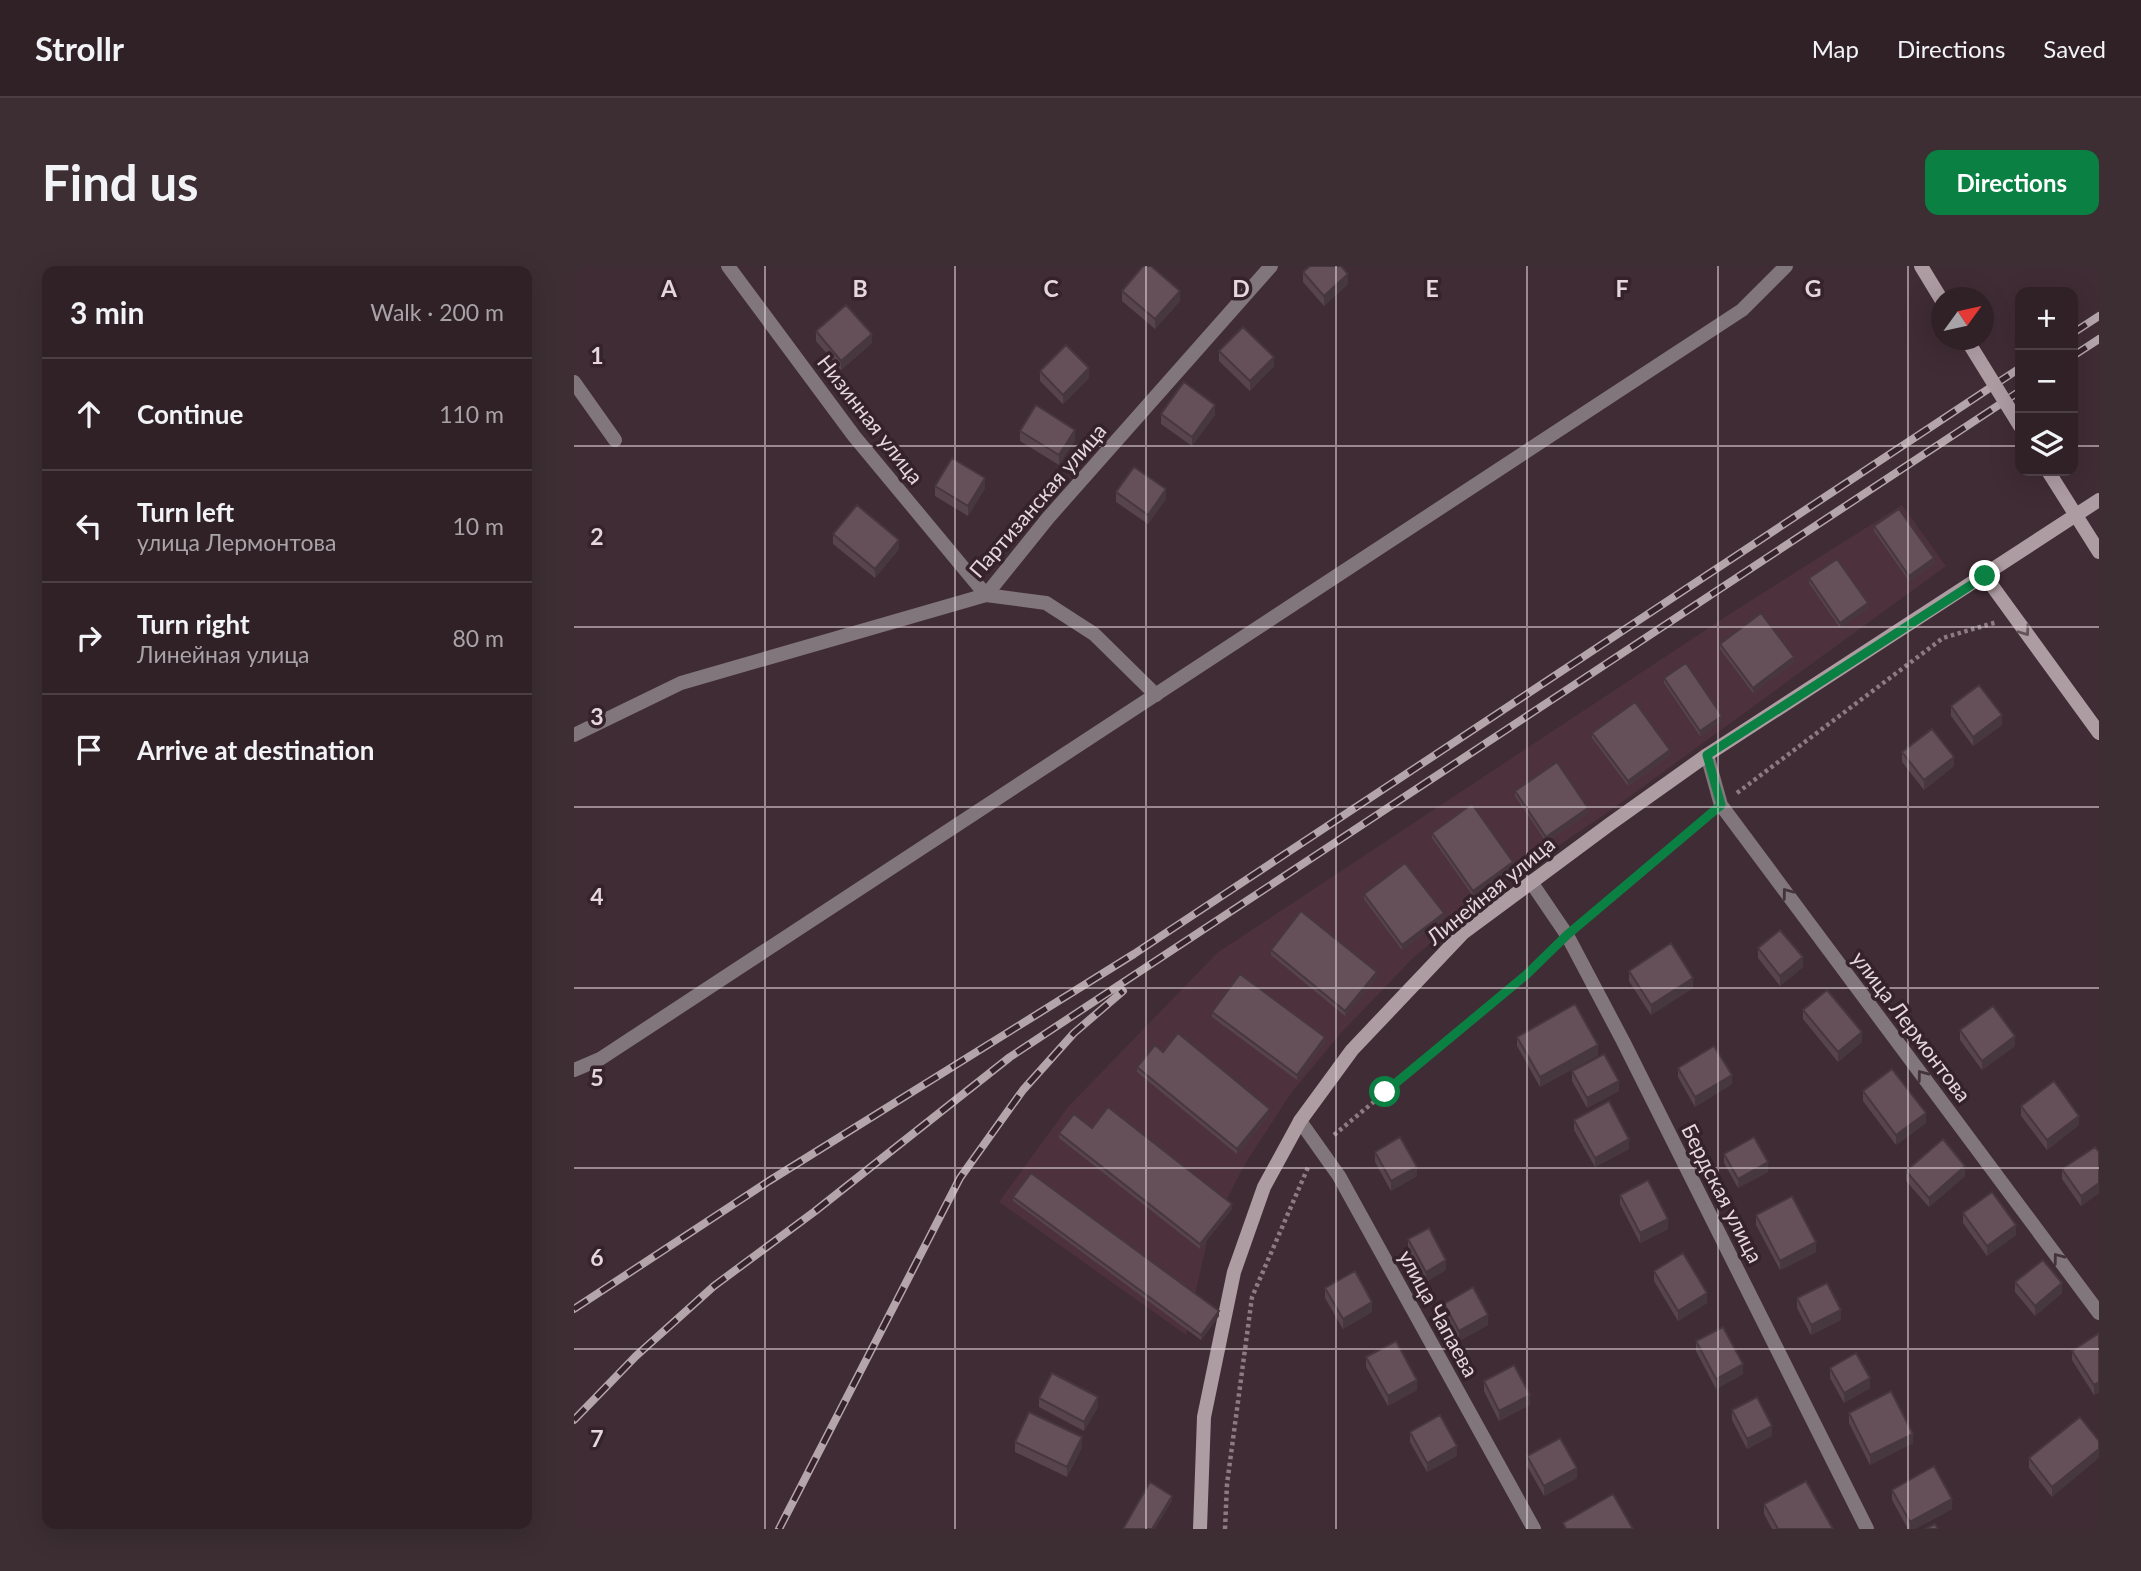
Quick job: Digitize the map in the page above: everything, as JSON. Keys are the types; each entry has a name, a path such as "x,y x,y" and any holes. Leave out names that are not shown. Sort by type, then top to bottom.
{"main road":[{"path":"1921,266 1934,287"},
{"path":"1972,350 2015,418"},
{"path":"2051,476 2099,552"},
{"name":"Линейная улица","path":"1200,1529 1204,1418 1234,1272 1264,1187 1300,1121 1352,1050 1463,933 1531,882 1707,755 1985,576 2099,499"},
{"path":"1985,576 2099,733"}],"street":[{"name":"Низинная улица","path":"728,266 855,436 986,595"},
{"name":"Партизанская улица","path":"574,735 681,683 986,595 1048,518 1271,266"},
{"path":"574,1070 611,1052 1742,310 1786,266"},
{"path":"574,382 615,440"},
{"path":"986,595 1046,603 1094,634 1156,695"},
{"name":"улица Лермонтова","path":"1707,755 1721,805 2099,1313"},
{"name":"Бердская улица","path":"1531,882 1567,935 1629,1054 1867,1529"},
{"name":"улица Чапаева","path":"1300,1121 1339,1176 1534,1529"}],"path":[{"path":"1225,1529 1227,1484 1252,1297 1309,1164 1319,1147 1526,975 1567,935 1721,805 1943,638 2014,617"}],"shaded area":[{"path":"1902,505 1946,566 1611,810 1505,882 1414,957 1340,1034 1291,1093 1243,1167 1208,1237 1186,1335 999,1202 1068,1107 1217,953 1736,610"}],"building":[{"path":"1143,266 1151,266 1180,291 1155,319 1122,291"},
{"path":"1310,266 1341,266 1348,274 1324,296 1303,272"},
{"path":"846,305 872,334 841,361 816,331"},
{"path":"1243,327 1274,357 1250,381 1219,351"},
{"path":"1066,345 1089,368 1063,395 1040,371"},
{"path":"1184,382 1215,405 1192,437 1161,414"},
{"path":"1036,405 1075,430 1059,455 1020,431"},
{"path":"952,458 985,478 968,506 935,486"},
{"path":"1134,467 1166,489 1148,515 1116,492"},
{"path":"857,505 899,540 875,569 833,534"},
{"path":"1899,509 1934,558 1909,576 1874,526"},
{"path":"1837,559 1868,603 1840,623 1809,578"},
{"path":"1761,613 1794,657 1753,688 1720,644"},
{"path":"1686,663 1722,716 1700,731 1664,678"},
{"path":"1979,685 2002,715 1973,737 1951,706"},
{"path":"1635,702 1670,750 1628,781 1592,733"},
{"path":"1932,729 1954,757 1924,780 1902,752"},
{"path":"1557,762 1588,808 1546,837 1515,791"},
{"path":"1472,804 1513,862 1473,891 1432,833"},
{"path":"1405,863 1444,913 1402,945 1364,894"},
{"path":"1301,911 1377,972 1345,1011 1271,950"},
{"path":"1780,930 1803,957 1780,976 1758,948"},
{"path":"1671,943 1693,978 1651,1005 1629,971"},
{"path":"1240,974 1325,1037 1297,1075 1212,1012"},
{"path":"1827,990 1862,1032 1838,1052 1803,1010"},
{"path":"1575,1004 1598,1045 1540,1077 1517,1037"},
{"path":"1993,1006 2015,1036 1982,1061 1960,1030"},
{"path":"1178,1033 1270,1109 1237,1149 1137,1067 1155,1045 1163,1052"},
{"path":"1714,1046 1732,1075 1695,1097 1678,1068"},
{"path":"1604,1054 1619,1081 1587,1098 1572,1071"},
{"path":"1892,1069 1926,1113 1896,1135 1863,1091"},
{"path":"2054,1081 2079,1116 2047,1140 2021,1106"},
{"path":"1609,1101 1629,1139 1595,1158 1574,1120"},
{"path":"1108,1107 1232,1204 1200,1244 1059,1133 1074,1114 1092,1128"},
{"path":"1400,1137 1417,1167 1391,1181 1375,1152"},
{"path":"1754,1137 1768,1162 1738,1179 1724,1154"},
{"path":"1943,1139 1965,1166 1929,1198 1906,1171"},
{"path":"2095,1147 2099,1152 2099,1183 2081,1196 2062,1169"},
{"path":"1031,1173 1219,1311 1201,1335 1013,1197"},
{"path":"1648,1180 1668,1219 1640,1233 1620,1195"},
{"path":"1992,1192 2016,1225 1987,1246 1963,1213"},
{"path":"1792,1196 1816,1242 1780,1261 1756,1215"},
{"path":"1429,1228 1446,1260 1426,1272 1408,1239"},
{"path":"1683,1253 1707,1293 1678,1311 1654,1271"},
{"path":"2043,1260 2062,1283 2035,1306 2015,1282"},
{"path":"1355,1271 1372,1302 1343,1319 1325,1288"},
{"path":"1827,1283 1841,1310 1811,1325 1797,1298"},
{"path":"1473,1287 1488,1315 1459,1331 1444,1304"},
{"path":"1723,1327 1743,1364 1716,1379 1696,1341"},
{"path":"2099,1333 2099,1382 2094,1385 2072,1351"},
{"path":"1396,1341 1417,1380 1388,1396 1366,1357"},
{"path":"1856,1353 1870,1378 1844,1393 1830,1368"},
{"path":"1514,1365 1530,1395 1499,1411 1484,1381"},
{"path":"1052,1373 1098,1397 1084,1422 1039,1398"},
{"path":"1891,1391 1913,1434 1870,1455 1849,1413"},
{"path":"1757,1397 1772,1426 1747,1439 1732,1410"},
{"path":"1029,1412 1082,1437 1067,1467 1015,1442"},
{"path":"1440,1415 1457,1446 1427,1463 1410,1432"},
{"path":"2080,1417 2099,1441 2099,1449 2052,1487 2029,1458"},
{"path":"1560,1438 1577,1468 1544,1486 1527,1456"},
{"path":"1934,1466 1952,1499 1910,1522 1892,1490"},
{"path":"1806,1481 1833,1529 1778,1529 1764,1504"},
{"path":"1150,1482 1172,1496 1152,1529 1123,1529"},
{"path":"1613,1494 1633,1529 1566,1529 1563,1523"},
{"path":"1935,1524 1938,1529 1925,1529"}],"railway":[{"path":"2078,330 2099,316"},
{"path":"2078,353 2099,339"},
{"path":"574,1309 769,1181 1134,954 2015,371"},
{"path":"574,1420 636,1356 714,1286 814,1212 1010,1057 2015,394"},
{"path":"779,1529 960,1178 1023,1090 1074,1033 1123,991"}],"route":[{"path":"1385,1092 1526,975 1567,935 1721,805 1707,755 1985,576"}]}
